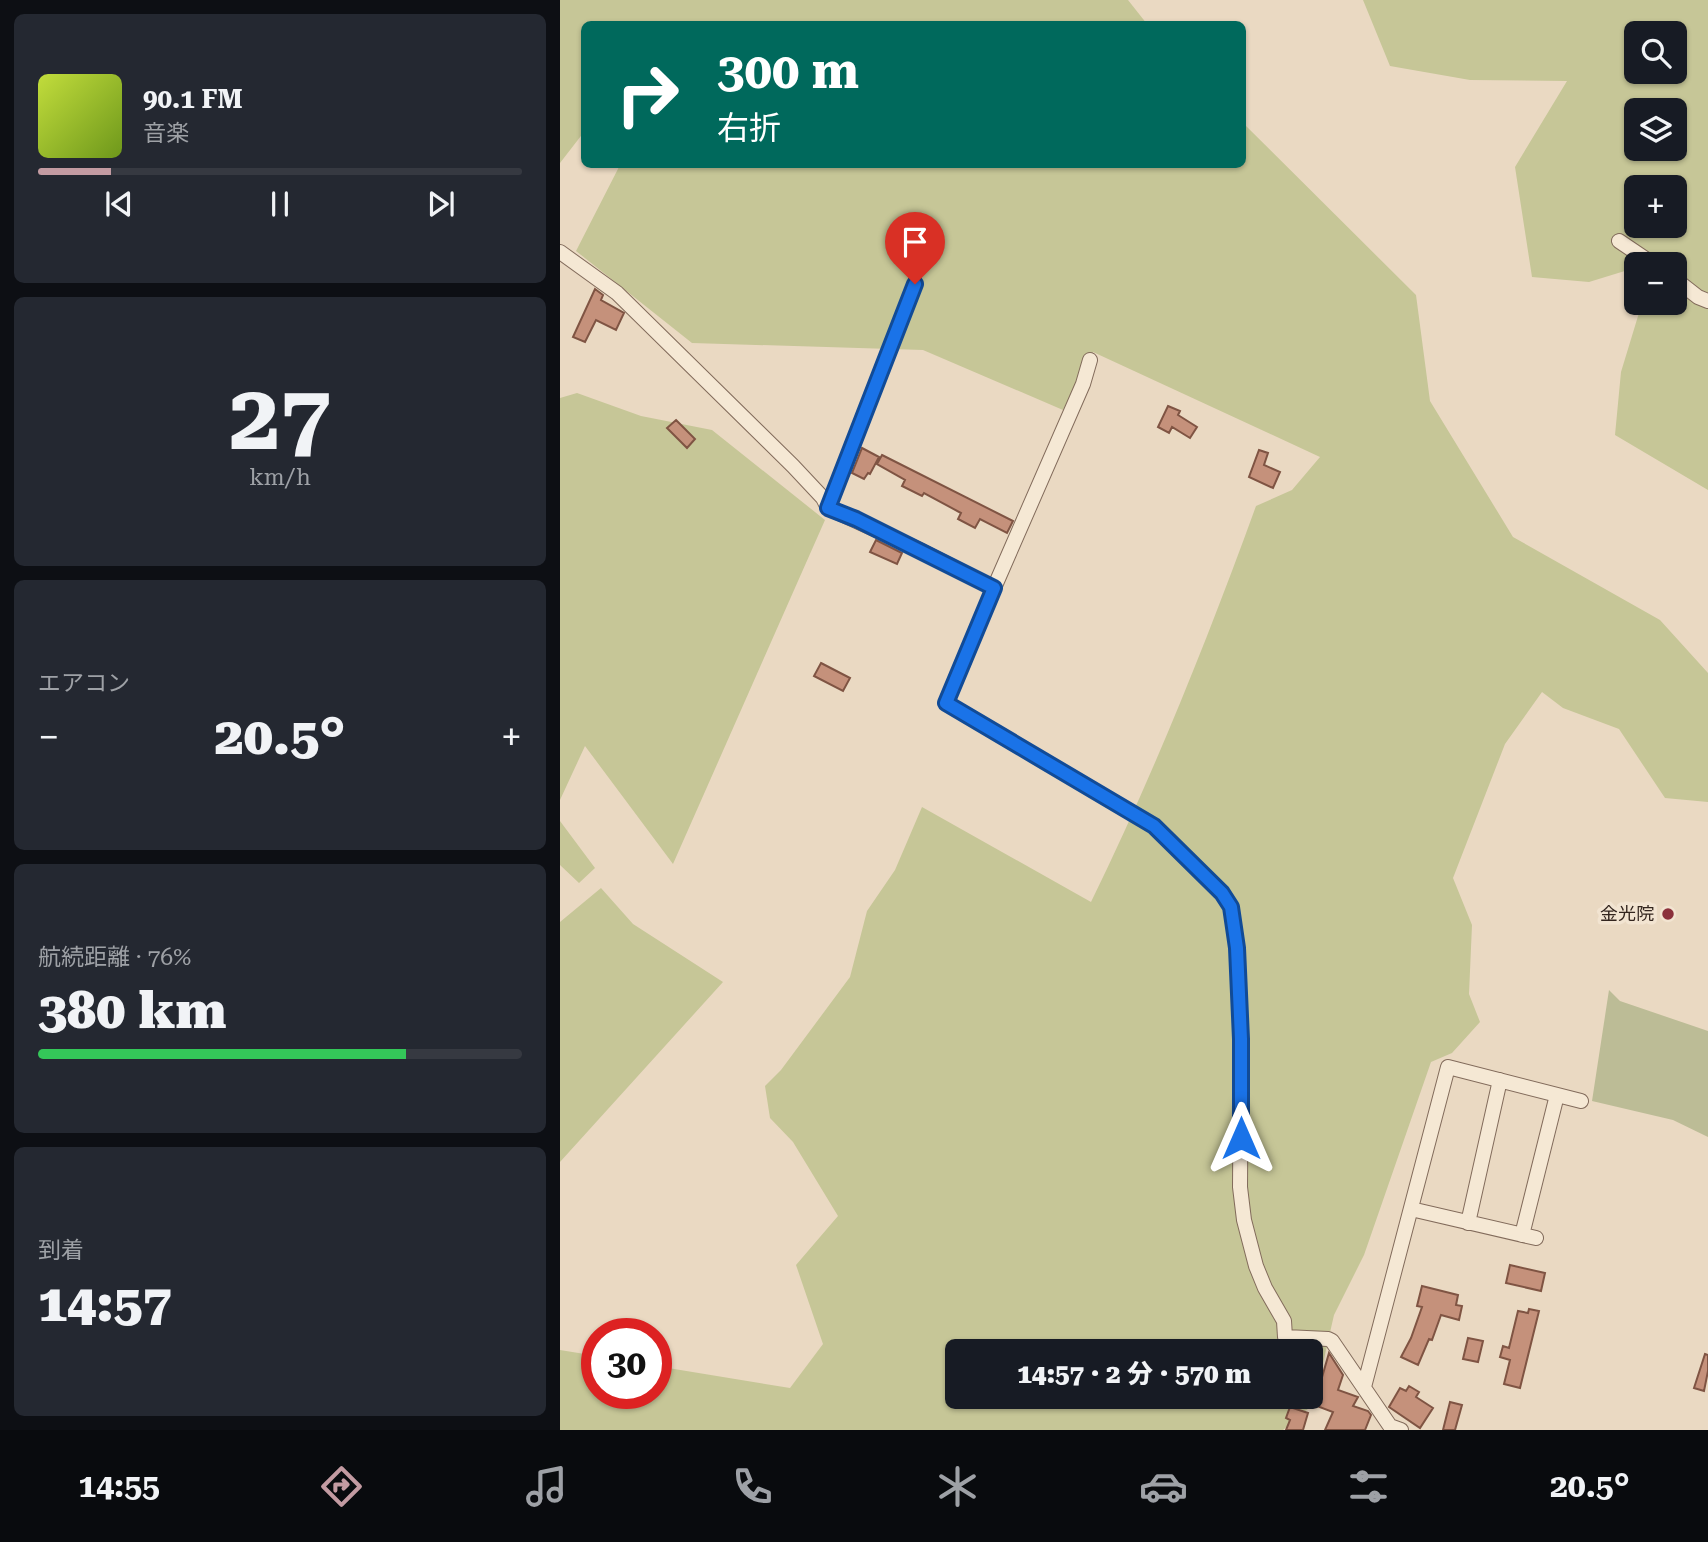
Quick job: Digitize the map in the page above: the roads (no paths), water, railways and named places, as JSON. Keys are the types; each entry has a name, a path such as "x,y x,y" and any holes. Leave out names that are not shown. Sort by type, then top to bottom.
{"street":[{"path":"1619,241 1635,252"},
{"path":"560,252 617,293 793,466 823,498 828,508 856,519 994,588"},
{"path":"828,508 915,284"},
{"path":"1687,288 1708,301"},
{"path":"1090,360 1083,384 946,703 1154,826 1222,893 1231,907 1237,948 1241,1039 1240,1187 1244,1220 1256,1266 1265,1289 1281,1312 1285,1337 1328,1339 1390,1426 1401,1430"},
{"path":"1364,1387 1448,1067 1581,1101"},
{"path":"1468,1223 1500,1080"},
{"path":"1411,1209 1529,1237 1557,1095"}],"place":[{"name":"金光院","path":"1668,914"}]}
